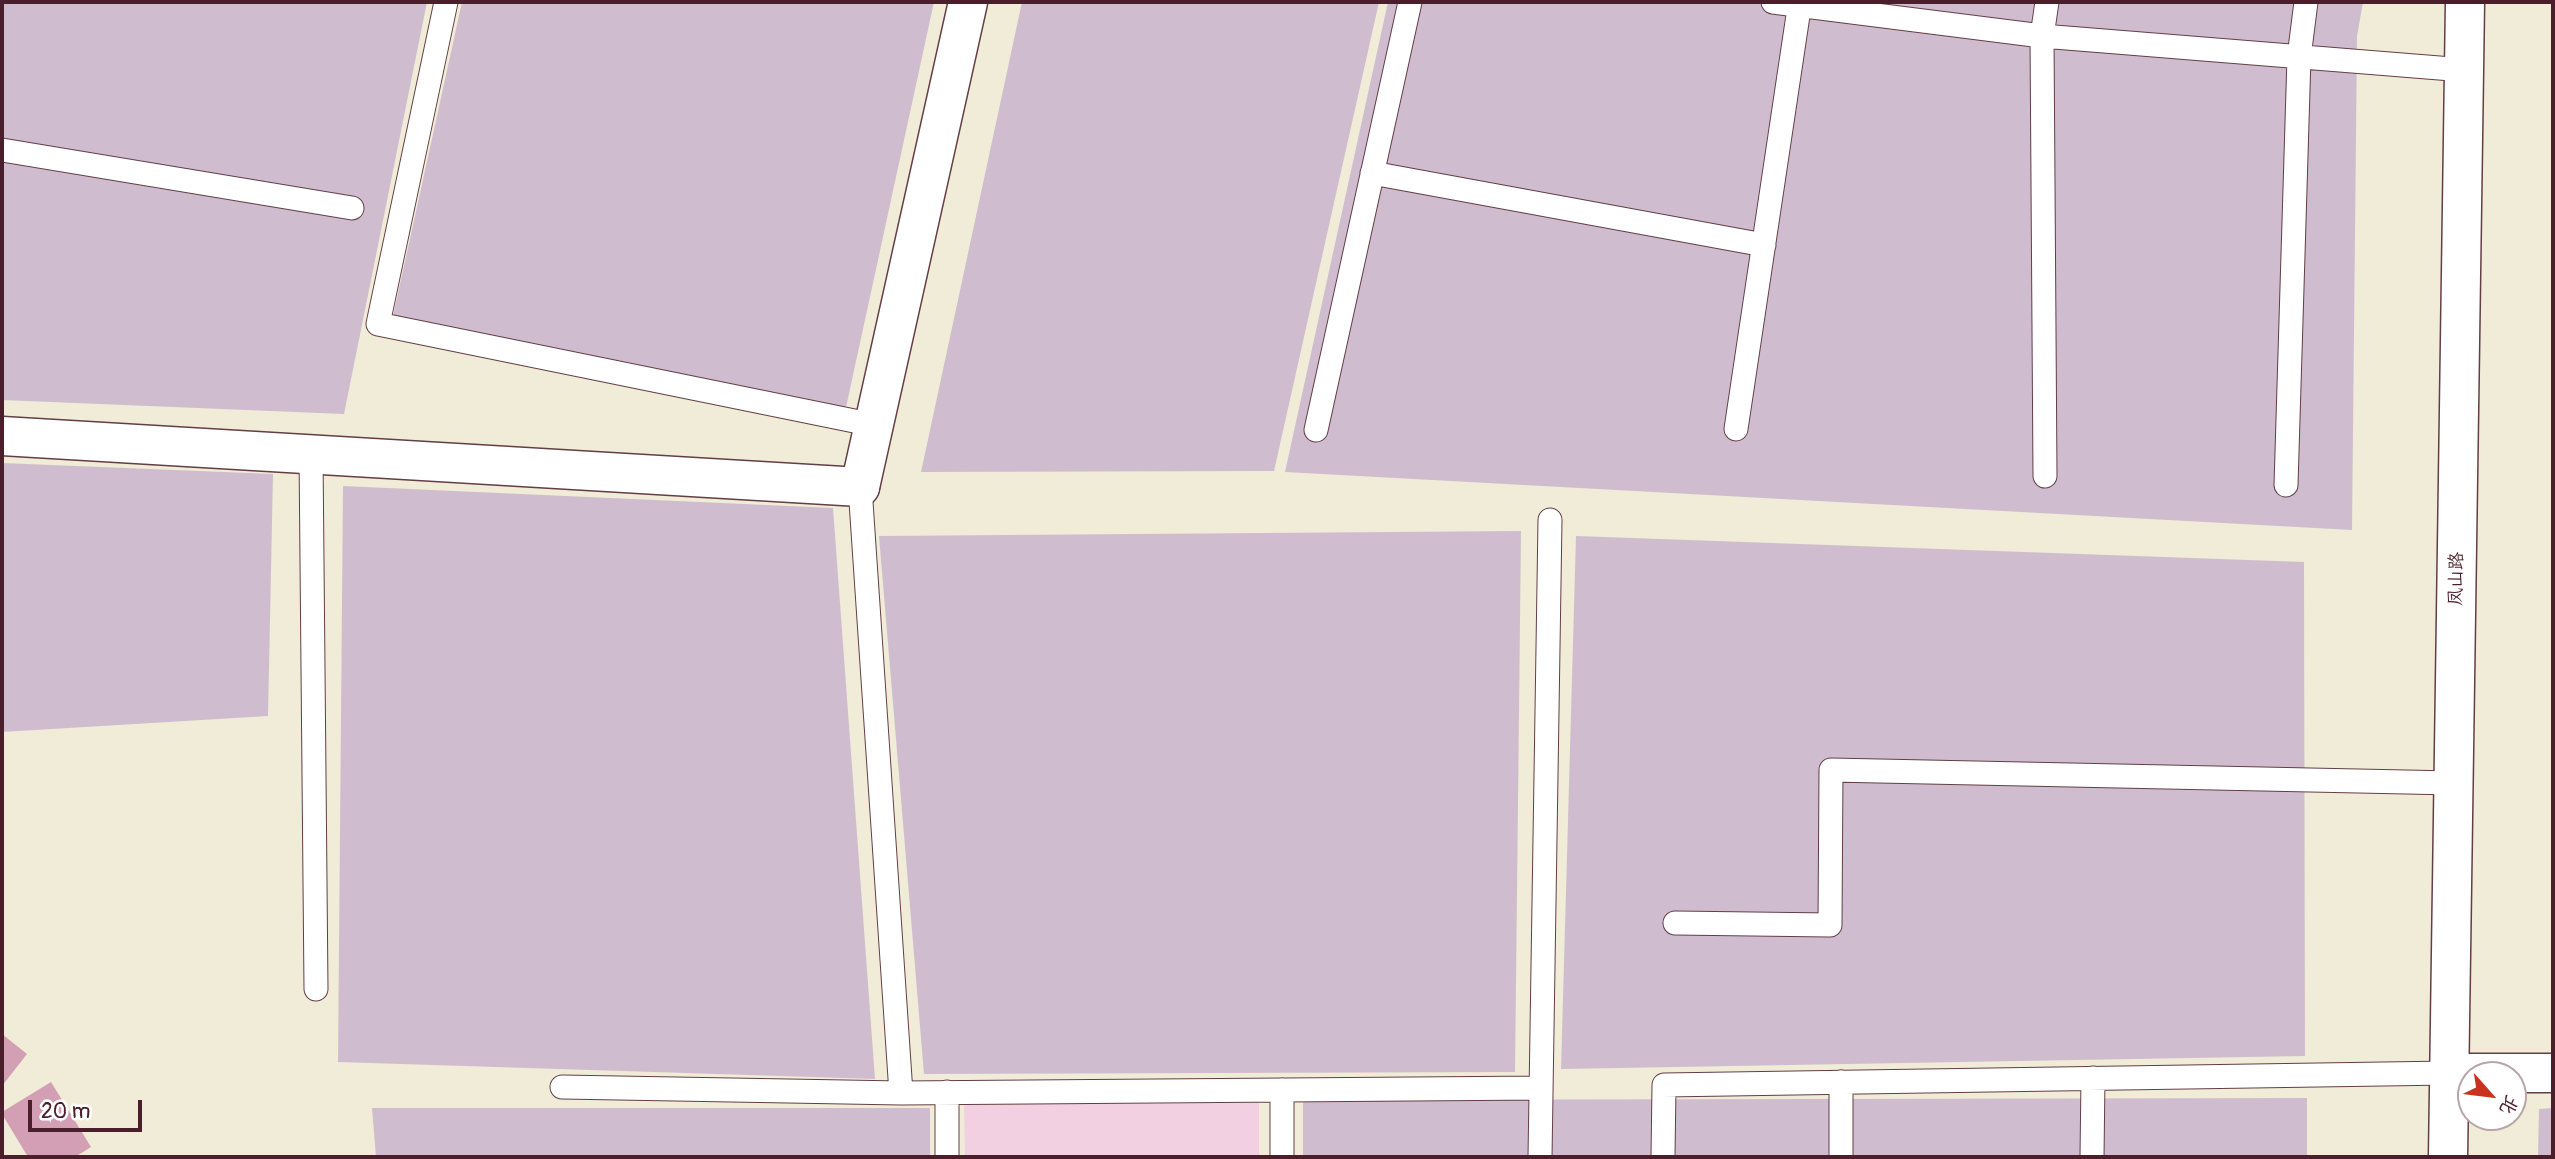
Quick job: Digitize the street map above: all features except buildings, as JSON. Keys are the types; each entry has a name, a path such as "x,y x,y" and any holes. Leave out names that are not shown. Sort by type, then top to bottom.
{"street":[{"path":"2,436 860,487 968,2"},
{"name":"凤山路","path":"2448,1157 2465,2"},
{"path":"2449,1073 2553,1073"}],"lane":[{"path":"446,2 378,324 874,425"},
{"path":"1316,430 1410,2"},
{"path":"1773,2 2042,36 2464,70"},
{"path":"2045,476 2042,36 2047,2"},
{"path":"2286,485 2299,57 2306,2"},
{"path":"1736,429 1799,4"},
{"path":"2,150 352,208"},
{"path":"1372,173 1763,245"},
{"path":"311,454 316,989"},
{"path":"860,487 901,1093"},
{"path":"1540,1157 1550,520"},
{"path":"1675,923 1830,925 1831,770 2454,783"},
{"path":"1663,1157 1664,1084 2449,1073"},
{"path":"2092,1078 2092,1157"},
{"path":"1841,1082 1841,1157"},
{"path":"562,1087 901,1093 1540,1088"},
{"path":"1282,1090 1282,1157"},
{"path":"947,1092 947,1157"}],"shaded area":[{"path":"2,2 427,2 344,414 2,400"},
{"path":"462,2 934,2 845,412 393,316"},
{"path":"1022,2 1379,2 1274,471 921,472"},
{"path":"1388,2 2363,2 2357,36 2352,530 1285,472"},
{"path":"2,463 273,474 268,716 2,732"},
{"path":"343,486 833,508 875,1079 338,1062"},
{"path":"1521,531 1515,1072 924,1074 879,536"},
{"path":"1576,536 2304,562 2305,1056 1561,1069"},
{"path":"2307,1098 2307,1157 1303,1157 1303,1100"},
{"path":"1259,1103 1259,1157 965,1157 964,1104"},
{"path":"372,1108 930,1108 930,1157 376,1157"},
{"path":"2553,1108 2553,1157 2538,1157 2539,1109"}]}
